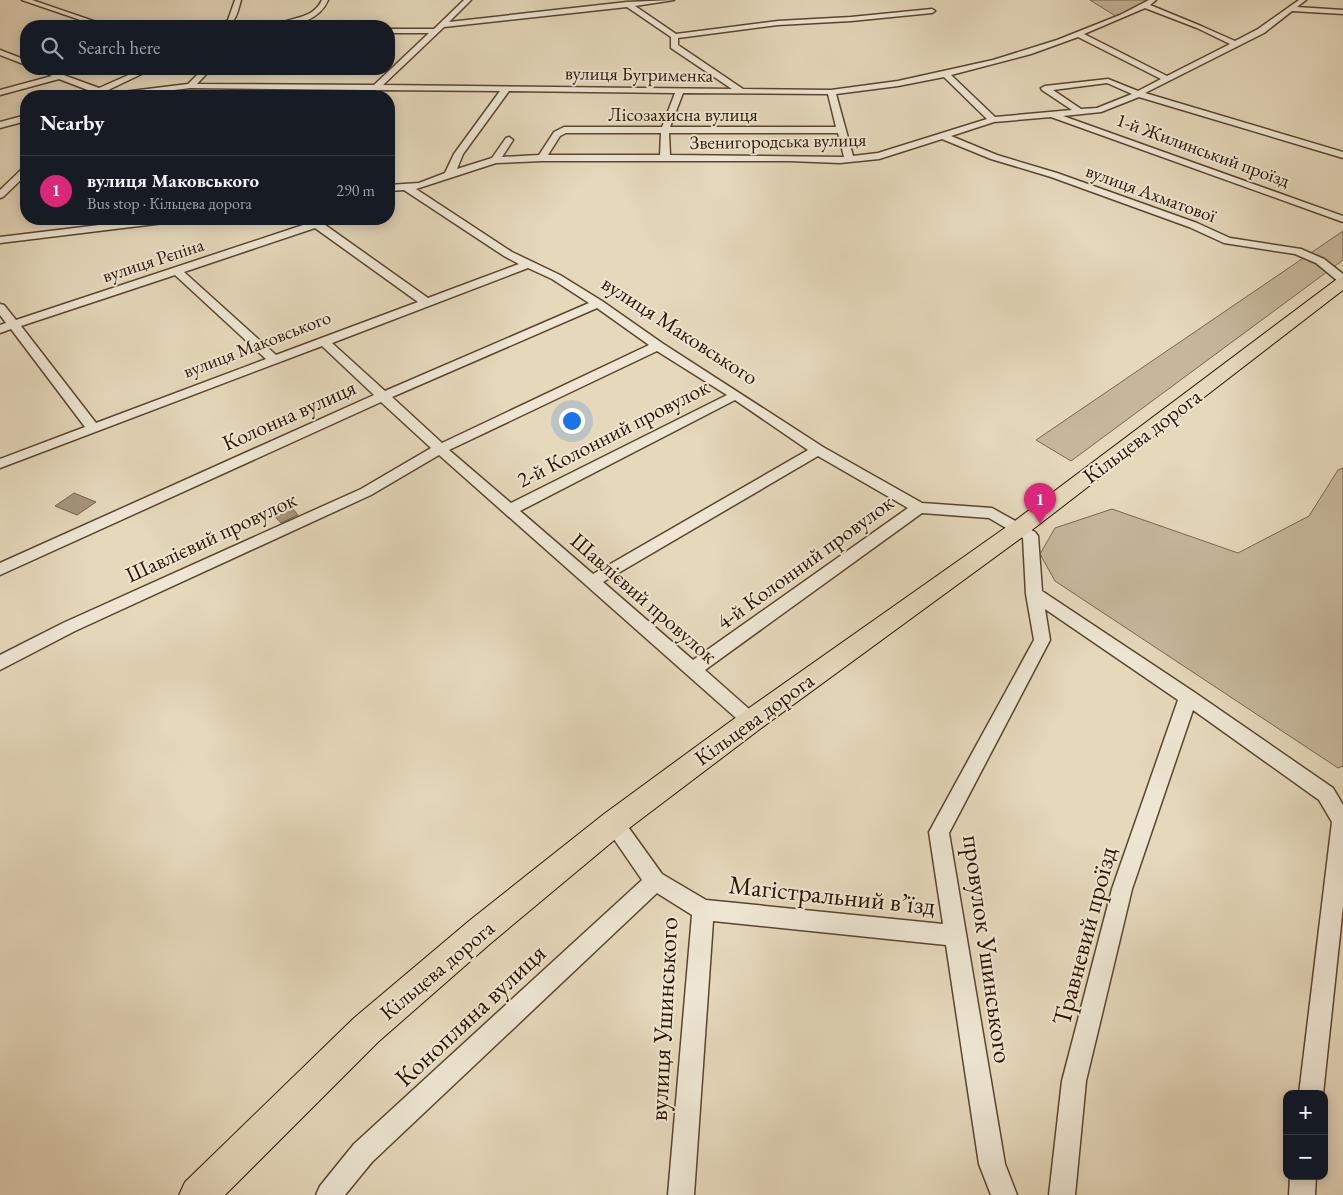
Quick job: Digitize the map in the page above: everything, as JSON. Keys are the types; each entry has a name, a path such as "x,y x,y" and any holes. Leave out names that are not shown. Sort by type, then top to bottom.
{"highway":[{"name":"Кільцева дорога","path":"198,1195 366,1030 480,932 614,823 751,721 1020,528 1343,281"}],"street":[{"path":"25,0 86,20"},
{"path":"231,20 238,0"},
{"path":"296,20 315,14 322,8 325,0"},
{"path":"395,70 468,0"},
{"path":"442,25 627,2 641,3 671,0"},
{"name":"вулиця Бугрименка","path":"158,90 190,86 831,92 891,85 946,75 1017,56 1078,34 1145,6 1153,0"},
{"path":"1291,9 1303,0"},
{"path":"627,2 676,36 778,23 851,19 932,11"},
{"path":"1145,6 1199,27 1235,44"},
{"path":"1291,9 1343,12"},
{"name":"Звенигородська вулиця","path":"395,188 420,186 495,160 542,158 849,159 879,156 993,120 1098,110 1139,94 1166,78 1261,31 1291,9"},
{"path":"395,31 436,31"},
{"path":"1078,34 1166,78"},
{"path":"676,36 674,46 741,91"},
{"path":"0,52 20,61"},
{"path":"0,63 16,59"},
{"path":"395,61 404,61"},
{"path":"109,90 137,75"},
{"path":"190,86 201,75"},
{"path":"375,89 390,75"},
{"path":"946,75 993,120"},
{"path":"0,93 60,76 93,90"},
{"path":"1080,112 1045,88 1108,81 1139,94 1343,155"},
{"path":"248,90 251,87"},
{"path":"449,175 459,154 506,88"},
{"path":"665,158 666,130 680,91"},
{"path":"831,92 849,159"},
{"name":"1-й Жилинський проїзд","path":"1051,114 1343,219"},
{"path":"0,126 20,120"},
{"name":"Лісозахисна вулиця","path":"542,158 556,134 564,130 840,130"},
{"name":"вулиця Ахматової","path":"943,136 994,156 1054,175 1192,225 1228,241 1297,251 1320,261 1343,281"},
{"path":"495,160 509,140"},
{"path":"0,195 20,176"},
{"name":"вулиця Маковського","path":"406,187 508,254 556,277 598,303 658,346 818,450 919,508 992,514 1020,528"},
{"path":"0,240 100,225"},
{"name":"вулиця Рєпіна","path":"0,329 176,271 305,225"},
{"path":"317,225 426,302"},
{"name":"вулиця Маковського","path":"0,464 528,264"},
{"path":"176,271 274,360"},
{"name":"Колонна вулиця","path":"0,569 382,397 598,303"},
{"path":"0,307 94,429"},
{"name":"Шавлієвий провулок","path":"323,342 440,450 751,721"},
{"path":"440,450 658,346"},
{"name":"2-й Колонний провулок","path":"509,510 736,395"},
{"name":"Шавлієвий провулок","path":"0,663 69,627 366,492 440,450"},
{"path":"591,582 818,450"},
{"name":"4-й Колонний провулок","path":"692,670 919,508"},
{"name":"провулок Ушинського","path":"1004,1195 992,1164 939,832 1042,640 1034,594 1030,536 1020,528"},
{"path":"1034,594 1188,697 1326,794 1342,821 1310,1090"},
{"name":"Травневий проїзд","path":"1062,1195 1074,1081 1122,889 1188,697"},
{"name":"вулиця Ушинського","path":"614,823 655,881 703,910 681,1195"},
{"name":"Конопляна вулиця","path":"329,1195 363,1153 655,881"},
{"name":"Магістральний в’їзд","path":"703,910 956,936"},
{"path":"1302,1195 1303,1180"}],"shaded area":[{"path":"1090,0 1148,0 1117,17"},
{"path":"1343,231 1343,260 1071,461 1036,440"},
{"path":"1343,468 1343,766 1338,768 1055,581 1040,554 1055,528 1112,509 1238,553 1309,516 1338,470"},
{"path":"74,493 96,502 77,515 55,506"},
{"path":"287,502 298,515 281,523 269,510"}],"place":[{"name":"вулиця Маковського","path":"1040,524"}]}
